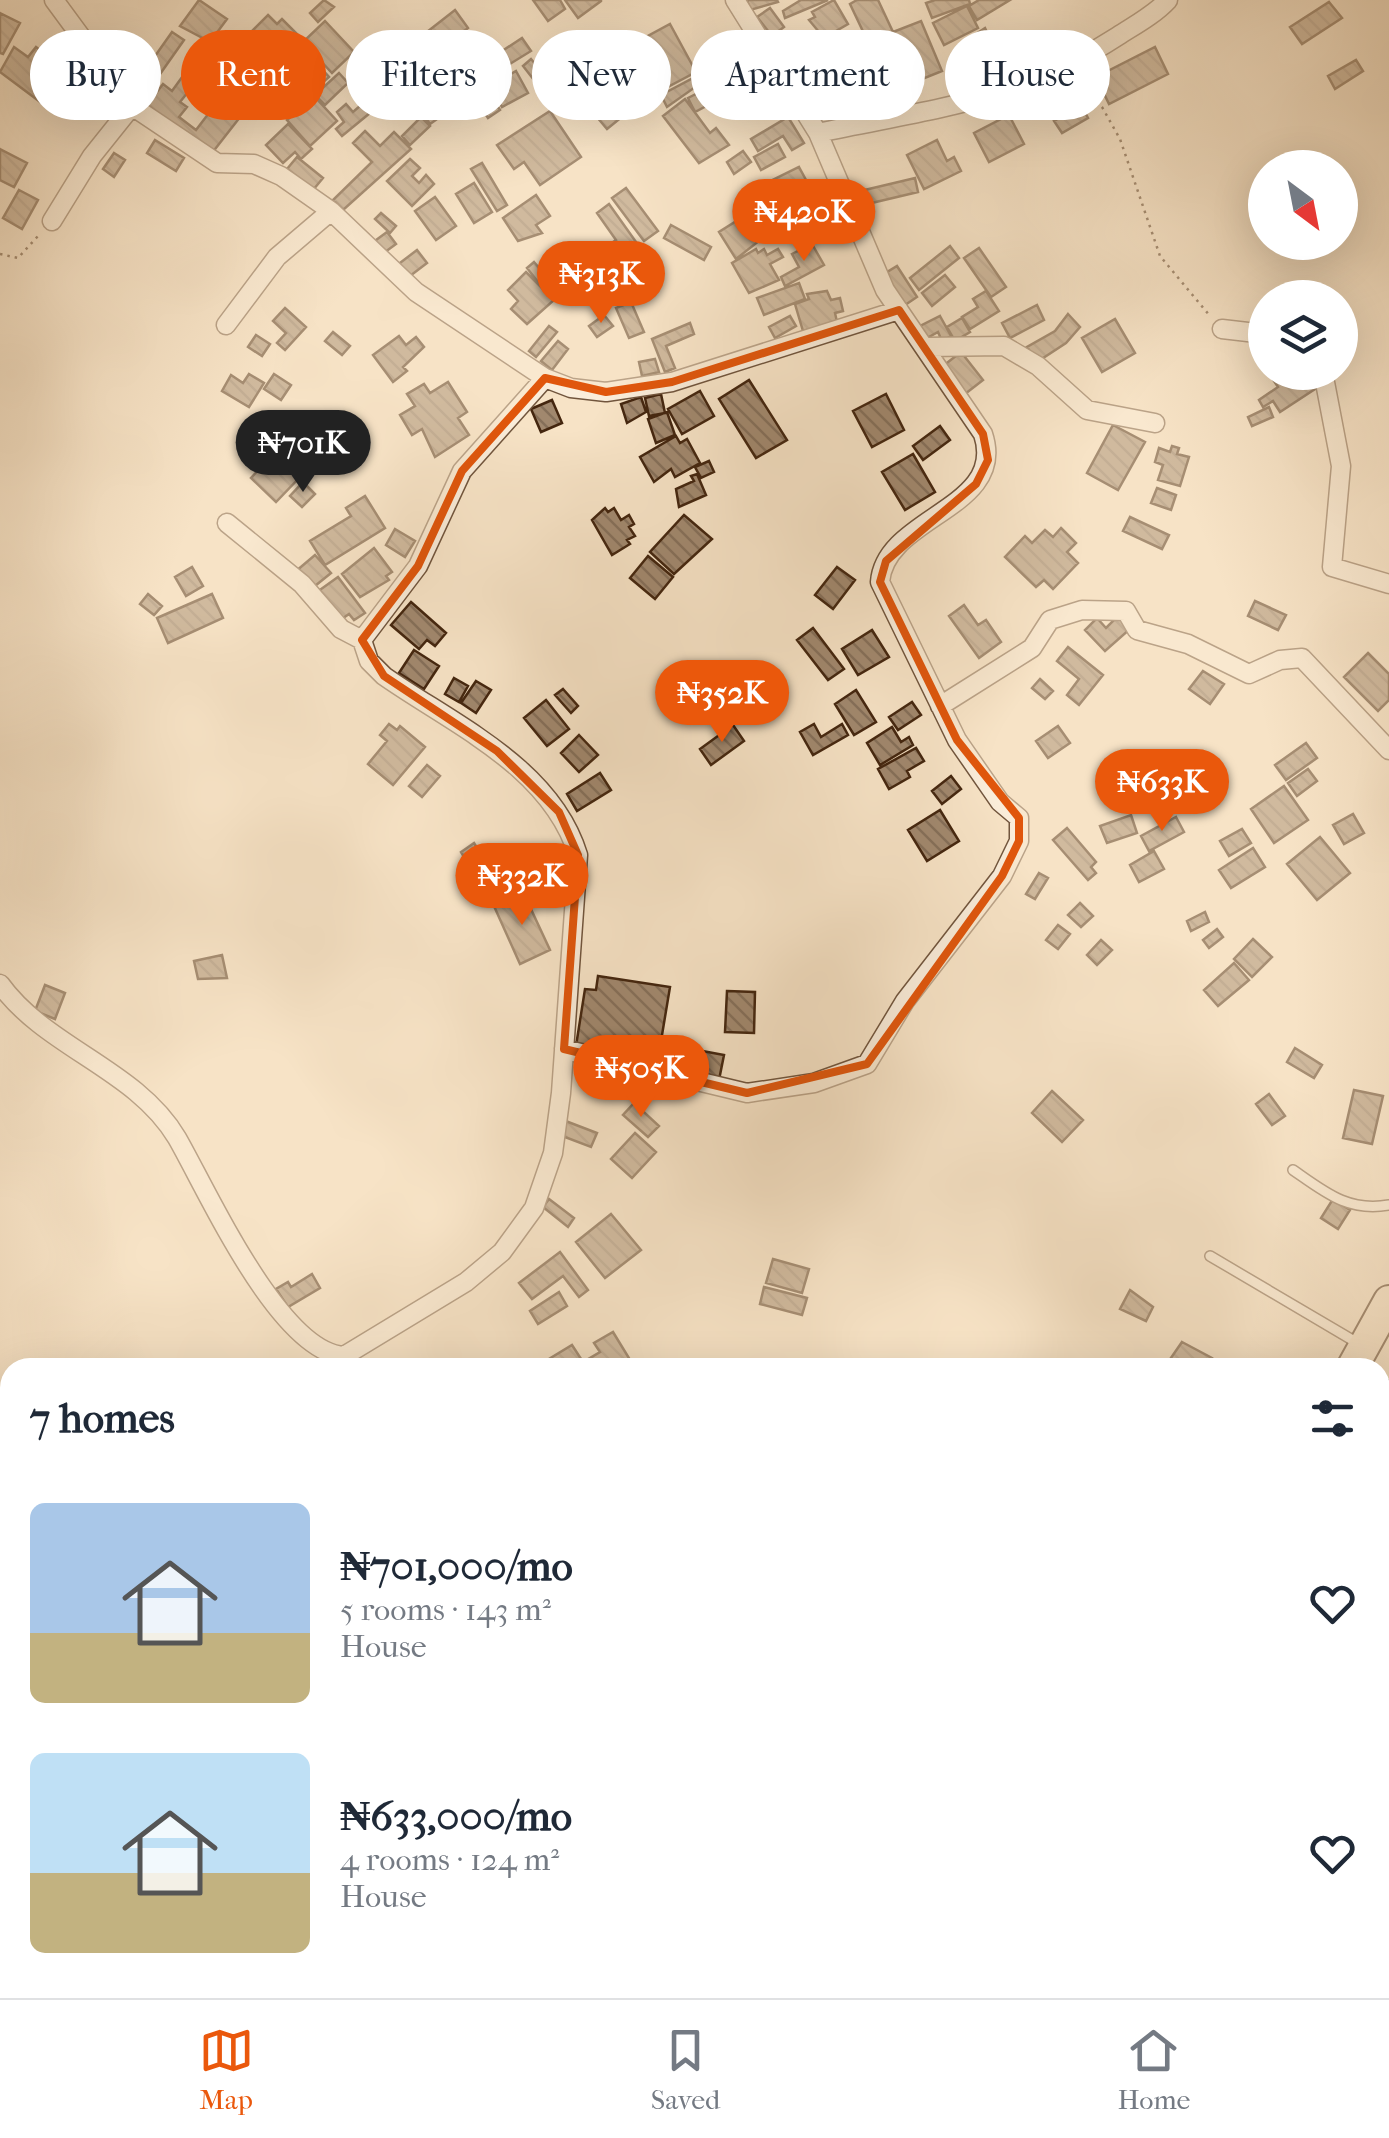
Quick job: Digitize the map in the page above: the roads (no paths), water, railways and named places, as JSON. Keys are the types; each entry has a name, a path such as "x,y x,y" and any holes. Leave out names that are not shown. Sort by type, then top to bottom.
{"highway":[{"path":"1358,1357 1389,1301"}],"street":[{"path":"54,0 76,30"},
{"path":"564,1049 747,1093 814,1083 867,1064 905,1001 1002,876 1019,840 1019,818 1000,802 957,740 882,590 881,570 915,530 976,484 985,470 988,448 873,268 818,133 735,0"},
{"path":"818,133 1002,95 1062,70 1168,0"},
{"path":"52,221 92,156 121,120"},
{"path":"153,120 216,163 254,164 331,210 396,277 545,378 571,388 606,392 672,382 899,310"},
{"path":"226,325 277,258 331,210"},
{"path":"1222,329 1248,332"},
{"path":"926,347 1004,346 1038,366 1087,410 1154,423"},
{"path":"0,984 20,1011 153,1108 176,1137 208,1198 282,1312 320,1350 344,1356 466,1282 502,1252 524,1226 554,1152 578,855 568,829 530,779 496,751 384,676 362,650 362,640 418,566 462,471 545,378"},
{"path":"1326,390 1341,466 1332,567 1389,584"},
{"path":"227,523 302,584 341,629 362,640"},
{"path":"940,706 1032,648 1050,620 1082,610 1126,612 1137,630 1188,644 1249,674 1280,660 1302,658 1370,736 1389,750"}],"lane":[{"path":"1294,1170 1328,1195 1364,1209 1389,1205"},
{"path":"1210,1256 1358,1357"}]}
